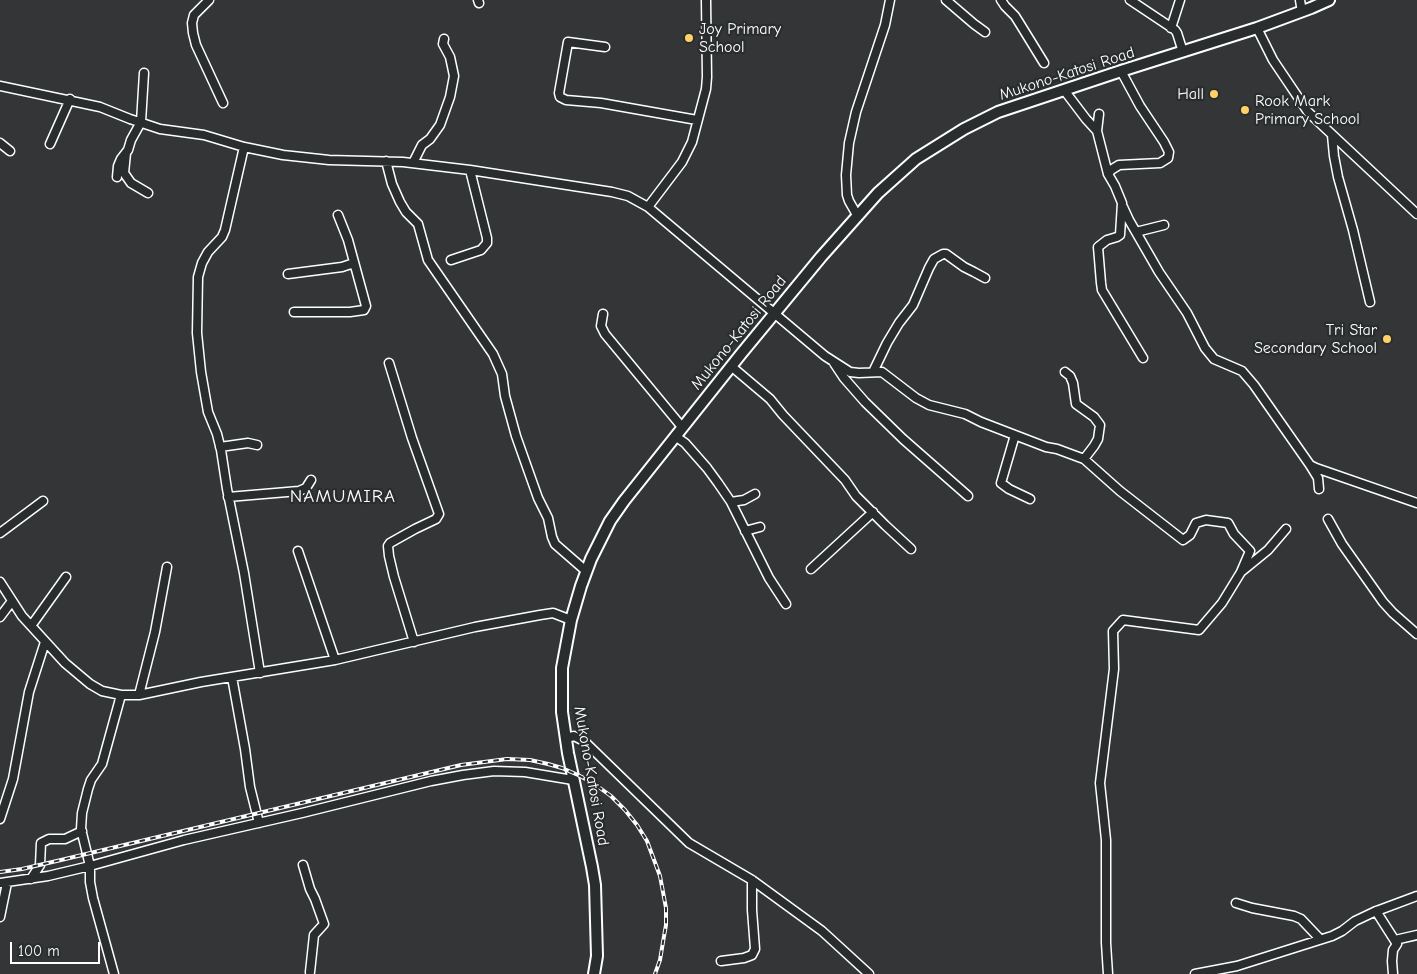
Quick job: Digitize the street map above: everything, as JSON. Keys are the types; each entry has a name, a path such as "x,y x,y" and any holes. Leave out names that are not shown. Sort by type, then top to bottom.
{"main road":[{"name":"Mukono-Katosi Road","path":"594,974 597,956 595,885 573,780 562,712 562,668 571,620 586,571 610,521 624,501 674,436 821,257 857,215 892,179 916,159 943,141 998,112 1257,28 1329,0"}],"street":[{"path":"209,0 194,15 192,28 196,45 223,103"},
{"path":"648,207 682,162 692,142 707,77 706,0"},
{"path":"857,215 847,195 846,175 849,143 856,112 885,25 890,0"},
{"path":"946,0 985,32"},
{"path":"1001,0 1020,24 1044,63"},
{"path":"1130,0 1177,33 1183,52"},
{"path":"1171,28 1180,0"},
{"path":"1300,0 1302,12"},
{"path":"1257,28 1273,60 1308,112 1417,214"},
{"path":"413,163 422,145 430,139 440,125 450,97 454,76 450,58 443,44 444,39"},
{"path":"605,47 568,42 559,93 560,97 566,100 600,103 697,120"},
{"path":"1108,174 1118,165 1160,163 1169,156 1164,142 1140,106 1121,71"},
{"path":"144,74 141,122 130,140 126,153 124,173 131,183 148,193"},
{"path":"0,86 100,107 160,129 204,135 283,156 307,159 413,163 470,170 612,192 637,200 648,207 825,356 850,372 882,372 929,406 965,414 1015,435 1084,459 1143,510 1163,523 1183,540 1190,535 1196,523 1206,520 1228,523 1234,534 1250,551 1241,572 1222,603 1199,630 1123,620 1113,631 1114,669 1100,783 1106,840 1106,942 1108,974"},
{"path":"1064,90 1097,131"},
{"path":"50,144 70,100"},
{"path":"1099,114 1097,131 1108,174 1129,220 1159,272 1187,313 1210,355 1214,359 1242,371 1272,410 1318,478 1319,489"},
{"path":"1332,135 1338,177 1370,302"},
{"path":"0,143 10,151"},
{"path":"244,147 225,230 222,237 208,252 198,277 197,333 208,412 220,447 244,573 260,672"},
{"path":"117,177 121,158 126,153"},
{"path":"386,162 392,184 400,202 406,212 418,224 428,260 493,354 502,374 505,396 516,436 538,498 548,518 554,544 586,571"},
{"path":"451,260 482,250 487,243 488,238 470,170"},
{"path":"1122,203 1120,236 1106,240 1098,247 1101,284 1105,296 1143,358"},
{"path":"294,312 350,312 364,310 366,306 338,216"},
{"path":"1136,232 1164,225"},
{"path":"873,372 887,342 899,322 913,305 934,259 946,254 964,267 985,278"},
{"path":"288,274 342,267 354,263"},
{"path":"603,314 600,326 605,334 682,427"},
{"path":"833,361 844,378 865,402 903,439 968,496"},
{"path":"389,363 412,438 439,514 436,519 390,543 388,546 392,570 414,642"},
{"path":"732,366 770,399 873,512 911,549"},
{"path":"1065,372 1070,376 1076,404 1094,417 1100,425 1098,439 1084,459"},
{"path":"1015,435 1001,482 1009,489 1030,499"},
{"path":"674,436 685,443 718,482 786,604"},
{"path":"220,447 248,443 256,445"},
{"path":"1310,465 1417,503"},
{"path":"228,497 299,491 306,488 311,480"},
{"path":"730,502 744,500 755,494"},
{"path":"0,533 43,501"},
{"path":"811,569 873,512"},
{"path":"1328,519 1342,544 1383,602 1417,634"},
{"path":"745,531 760,527"},
{"path":"1241,572 1268,550 1286,529"},
{"path":"298,551 335,660"},
{"path":"139,695 156,632 167,567"},
{"path":"31,626 66,577"},
{"path":"0,582 12,602 31,626 65,663 90,684 102,691 121,695 139,695 201,682 335,660 475,627 540,615 553,613 571,620"},
{"path":"0,617 12,602"},
{"path":"0,819 13,779 29,692 45,642"},
{"path":"232,677 250,787 259,823"},
{"path":"114,974 90,882 90,866 82,831 82,813 91,780 102,764 121,695"},
{"path":"566,738 574,736 584,741 689,842 752,880 822,931 869,974"},
{"path":"0,917 3,883 32,879 90,866 184,840 463,775 494,771 525,772 573,780"},
{"path":"32,879 40,865 41,843 49,838 65,839 82,831"},
{"path":"303,865 324,924 314,935 310,972"},
{"path":"721,961 744,958 752,955 755,949 752,880"},
{"path":"1195,974 1219,972 1320,939 1342,931 1376,911 1417,896"},
{"path":"1236,903 1301,919 1320,939"},
{"path":"1376,911 1397,944 1393,950 1393,974"},
{"path":"1394,940 1417,935"}],"railway":[{"path":"0,872 61,860 461,765 507,759 530,760 562,768 593,783 611,796 625,810 647,841 660,876 666,908 666,925 660,960 655,974"}],"place":[{"name":"Joy Primary School","path":"689,38"},
{"name":"Hall","path":"1214,94"},
{"name":"Rook Mark Primary School","path":"1245,110"},
{"name":"Tri Star Secondary School","path":"1387,339"}],"district":[{"name":"NAMUMIRA","path":"343,497"}]}
